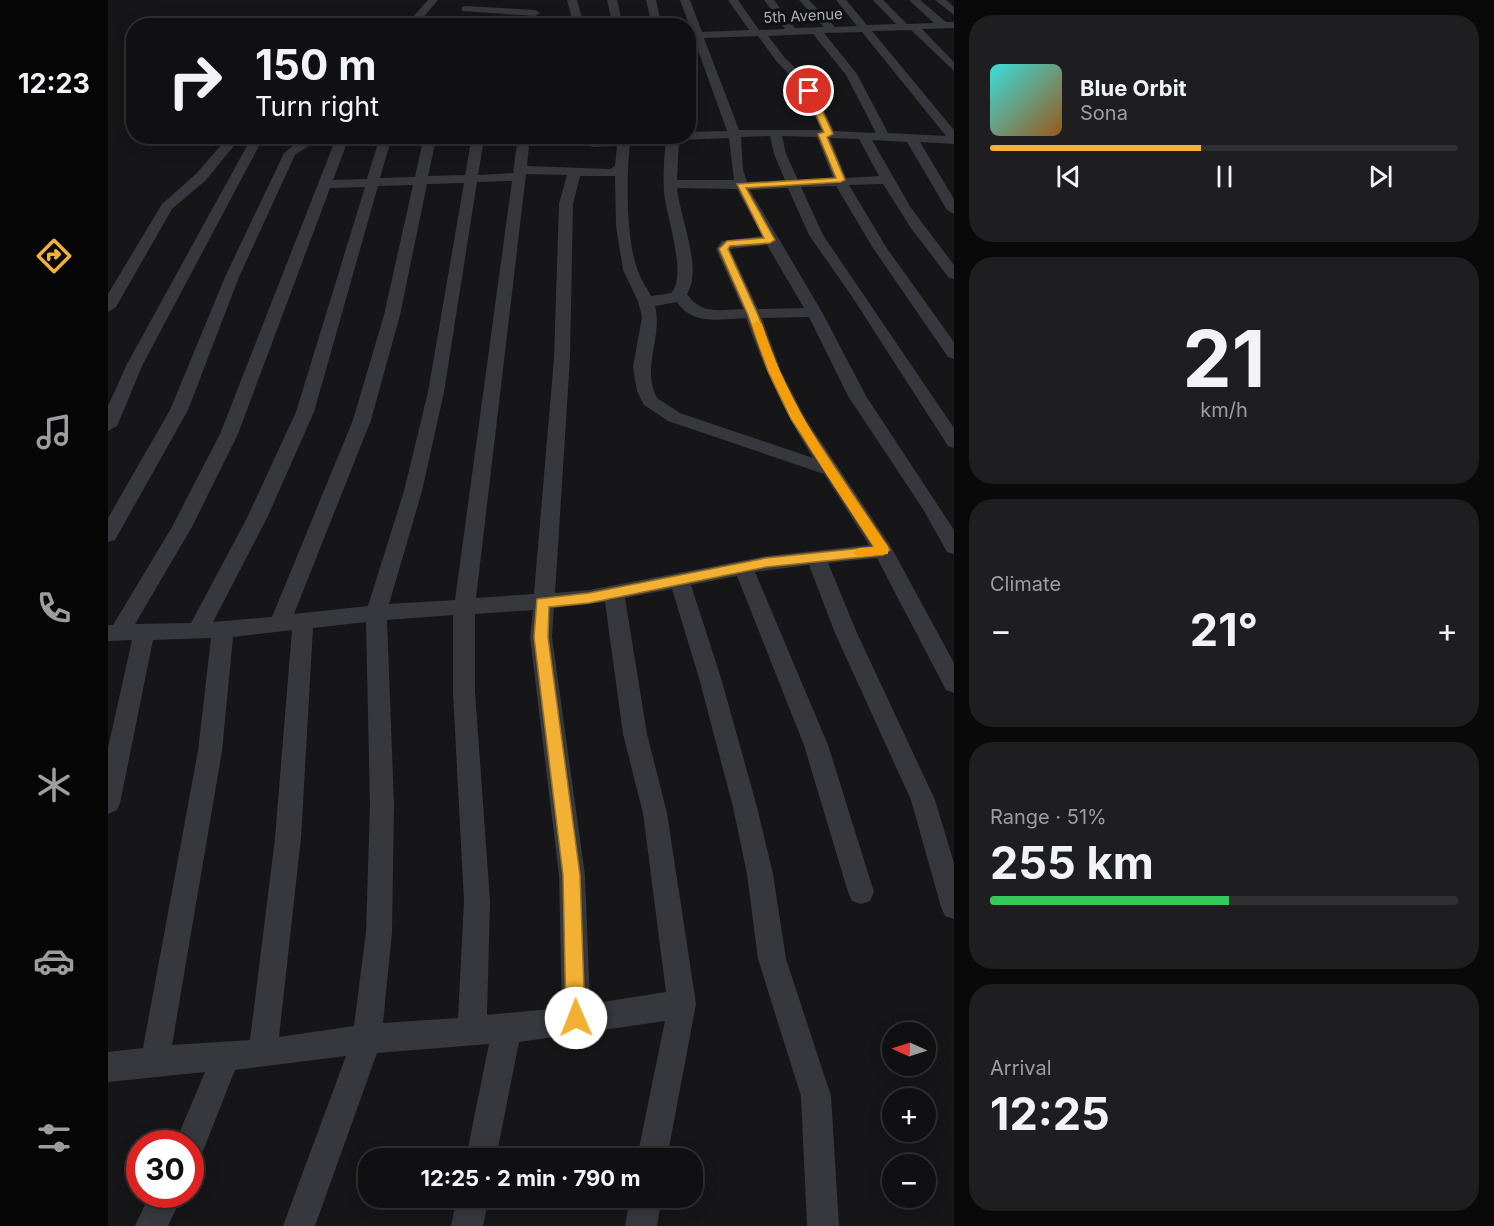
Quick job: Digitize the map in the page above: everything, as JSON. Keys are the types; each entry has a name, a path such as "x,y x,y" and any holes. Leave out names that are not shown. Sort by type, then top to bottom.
{"street":[{"path":"417,18 432,0"},
{"path":"535,0 535,18"},
{"path":"572,0 577,18"},
{"path":"612,0 616,18"},
{"path":"651,0 655,18"},
{"path":"685,0 689,18"},
{"path":"733,0 781,60 806,85 826,134 841,180 866,231 907,284 954,354"},
{"path":"769,0 792,32"},
{"path":"804,0 832,30"},
{"path":"841,0 867,28 954,139"},
{"path":"878,0 954,68"},
{"path":"914,0 948,25"},
{"path":"940,0 954,12"},
{"path":"467,8 535,12"},
{"name":"5th Avenue","path":"696,36 948,25"},
{"path":"816,31 850,74 884,137"},
{"path":"696,43 735,136 740,185 814,312 857,396 931,507 954,547"},
{"path":"696,137 775,132 954,139"},
{"path":"775,132 780,154 816,235 858,294 954,442"},
{"path":"864,136 884,180 925,240 954,275"},
{"path":"910,138 954,210"},
{"path":"108,307 167,207 201,177 230,144"},
{"path":"108,426 135,364 254,144"},
{"path":"108,535 179,410 232,277 290,153 297,144"},
{"path":"113,633 182,527 229,434 340,144"},
{"path":"196,632 257,518 304,412 384,144"},
{"path":"262,1054 288,838 292,621 333,498 363,418 388,323 428,144"},
{"path":"299,1226 367,1039 379,932 382,805 376,613 413,491 436,392 477,144"},
{"path":"472,1030 477,901 464,692 464,608 523,144"},
{"path":"626,144 621,168 623,226 630,270 646,301 650,317 641,367 642,380 650,401 674,417 831,470"},
{"path":"646,301 665,300 679,294 683,289 684,265 676,225 672,184 681,144"},
{"path":"326,184 471,178 518,173 603,174 621,168"},
{"path":"575,173 567,194 562,358 541,637 572,875 576,1018"},
{"path":"672,184 740,185 884,180"},
{"path":"770,240 727,244 723,247 753,315 766,355 797,419 883,550 954,684"},
{"path":"679,294 688,307 702,315 814,312"},
{"path":"113,633 196,632 376,613 542,603 614,593 743,567 883,550"},
{"path":"816,558 842,622 924,800 954,908"},
{"path":"743,567 816,745 834,797 861,892"},
{"path":"679,580 710,678 745,807 760,874 772,959 816,1095 823,1226"},
{"path":"614,593 636,734 655,813 682,1004 654,1148"},
{"path":"155,1061 210,751 221,664 222,630"},
{"path":"108,803 144,634"},
{"path":"108,1067 155,1061 262,1054 367,1039 535,1026 576,1018 682,1004"},
{"path":"483,1148 507,1028"},
{"path":"196,1130 226,1056"},
{"path":"151,1226 160,1208"},
{"path":"467,1226 471,1208"},
{"path":"641,1226 644,1208"}],"slow traffic":[{"path":"757,324 766,355 797,419 883,550 859,553"}],"route":[{"path":"576,1018 572,875 541,637 542,603 589,598 766,563 883,550 797,419 766,355 758,327 723,249 727,244 770,240 740,186 841,180 822,134 829,134 809,91"}]}
